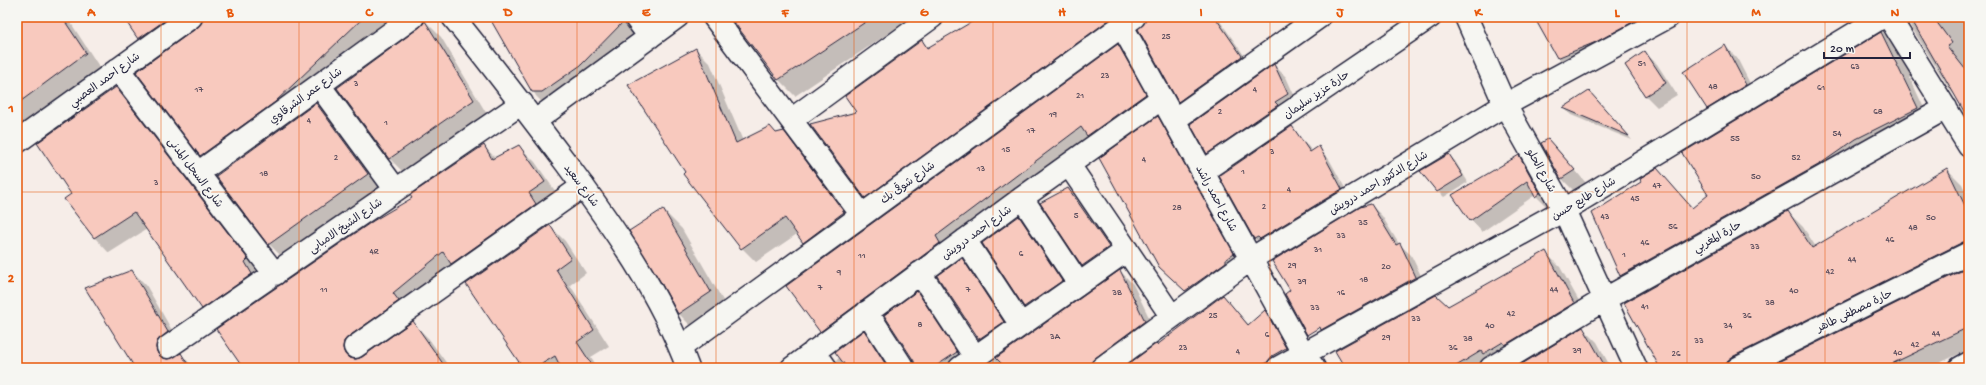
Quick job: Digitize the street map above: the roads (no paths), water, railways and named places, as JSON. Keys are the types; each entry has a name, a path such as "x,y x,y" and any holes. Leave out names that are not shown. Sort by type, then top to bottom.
{"street":[{"name":"شارع احمد العصبي","path":"17,142 191,17"},
{"name":"شارع عمر الشرقاوي","path":"198,173 413,17"},
{"name":"شارع سعيد","path":"454,17 522,103 609,221 648,282 681,347 688,368"},
{"path":"635,17 650,37"},
{"path":"535,121 676,17"},
{"path":"714,17 862,215"},
{"path":"791,120 932,17"},
{"path":"1174,120 1319,17"},
{"name":"حارة عزيز سليمان","path":"1202,172 1430,17"},
{"name":"شارع الدكتور احمد درويش","path":"1102,368 1251,259 1505,105 1668,17"},
{"name":"شارع طايع حسن","path":"1278,368 1309,360 1564,210 1882,17"},
{"path":"1888,17 1968,144"},
{"name":"شارع الحلو","path":"1470,19 1505,105 1564,210 1636,368"},
{"name":"شارع احمد راشد","path":"1128,22 1162,98 1202,172 1309,360"},
{"name":"شارع شوقى بك","path":"681,347 1128,22"},
{"name":"شارع السجل المدنى","path":"118,69 275,274"},
{"path":"319,85 396,190"},
{"name":"شارع احمد درويش","path":"792,368 820,359 867,312 1022,198 1162,98"},
{"name":"شارع الشيخ الامبابى","path":"168,347 522,103"},
{"name":"حارة المغربي","path":"1491,368 1605,299 1946,108"},
{"path":"1069,165 1172,317"},
{"path":"355,347 583,186"},
{"path":"1022,198 1079,284"},
{"path":"965,240 1021,325"},
{"path":"920,273 968,362 1127,250"},
{"name":"حارة مصطفى طاهر","path":"1738,368 1969,253"},
{"path":"867,312 904,368"},
{"path":"1960,368 1969,363"}]}
